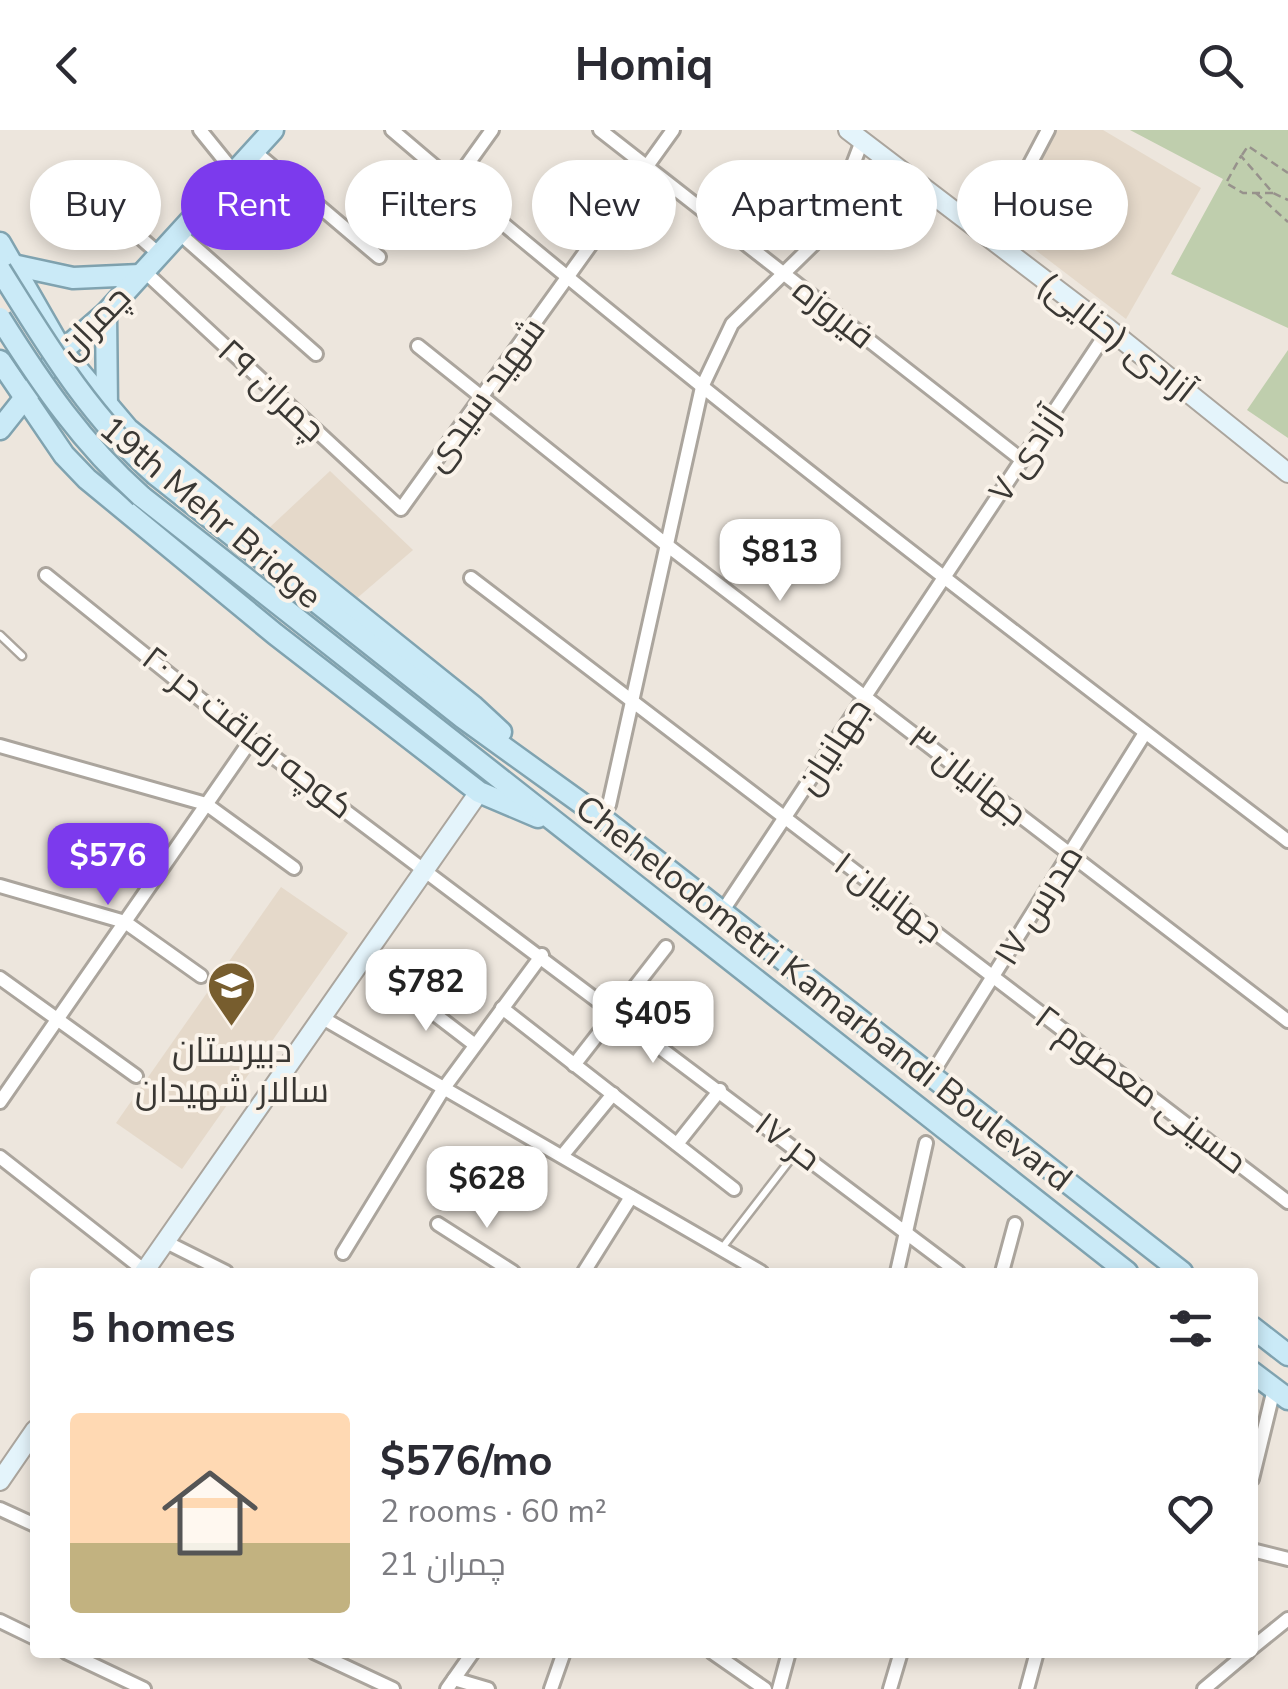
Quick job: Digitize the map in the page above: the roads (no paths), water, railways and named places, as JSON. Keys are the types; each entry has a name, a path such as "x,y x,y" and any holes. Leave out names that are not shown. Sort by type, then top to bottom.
{"main road":[{"name":"چمران","path":"245,160 273,130"},
{"name":"چمران","path":"0,429 62,351 106,312 181,230"},
{"path":"0,242 7,268 26,286 62,351 128,429 473,706 542,772"},
{"path":"7,268 73,278 142,273"},
{"name":"19th Mehr Bridge","path":"7,268 74,388 121,444 463,718"},
{"path":"0,318 18,308 26,286"},
{"path":"106,312 108,408"},
{"name":"19th Mehr Bridge","path":"0,318 54,405 94,453 141,496 564,828"},
{"path":"0,361 25,402 87,480 274,634 479,792 564,828 1122,1268"},
{"path":"87,480 83,459 92,440 112,430 128,429"},
{"name":"Chehelodometri Kamarbandi Boulevard","path":"463,718 542,772 1177,1268"},
{"path":"1258,1332 1288,1354"},
{"path":"1258,1377 1281,1394"}],"street":[{"path":"200,130 224,160"},
{"path":"392,130 427,160"},
{"path":"470,160 492,130"},
{"name":"فیروزه","path":"600,130 638,160"},
{"name":"شهید سیدی","path":"650,160 673,130"},
{"path":"1032,160 1048,130"},
{"path":"610,805 702,387 732,324 828,230 855,136"},
{"name":"آزادی (حنایی)","path":"855,136 957,212"},
{"path":"254,151 379,258"},
{"name":"فیروزه","path":"676,189 1022,460"},
{"path":"512,232 943,579 1288,842"},
{"path":"178,233 316,354"},
{"path":"155,250 159,254"},
{"name":"شهید سیدی","path":"401,509 586,250"},
{"name":"آزادی (حنایی)","path":"1007,250 1288,473"},
{"name":"چمران ۲۹","path":"142,273 401,509"},
{"name":"آزادی ۷","path":"943,579 1109,329"},
{"name":"جهانیان ۳","path":"418,346 668,546 1288,1021"},
{"name":"کوچه رفاقت حر ۲۰","path":"46,575 252,740 424,866"},
{"name":"جهانیان ۱","path":"471,578 993,976"},
{"name":"جهانیان","path":"722,912 943,579"},
{"name":"مدرس ۱۷","path":"930,1077 1146,733"},
{"path":"0,1102 252,740"},
{"path":"0,746 206,804 294,868"},
{"path":"148,1268 479,792"},
{"name":"حر ۱۷","path":"424,866 953,1268"},
{"path":"0,886 125,922 201,976"},
{"path":"574,1065 666,947"},
{"path":"343,1253 444,1088 542,955"},
{"name":"حسینی معصوم ۲","path":"993,976 1288,1202"},
{"path":"0,978 136,1076"},
{"path":"402,990 475,1046"},
{"path":"502,1008 734,1189"},
{"path":"321,1016 755,1268"},
{"path":"676,1144 720,1090"},
{"path":"562,1156 613,1094"},
{"path":"898,1268 926,1144"},
{"path":"0,1156 140,1268"},
{"path":"587,1268 632,1197"},
{"path":"438,1224 506,1268"},
{"path":"1003,1268 1015,1224"},
{"path":"166,1242 218,1268"},
{"path":"1258,1461 1281,1394"},
{"path":"3,1470 30,1436"},
{"path":"0,1509 30,1523"},
{"path":"1258,1552 1288,1559"},
{"path":"1258,1643 1288,1619"},
{"path":"0,1621 30,1636"},
{"path":"79,1658 144,1689"},
{"path":"327,1658 393,1689"},
{"path":"470,1658 450,1684 488,1689"},
{"path":"551,1689 562,1658"},
{"path":"721,1658 765,1689"},
{"path":"778,1689 787,1658"},
{"path":"890,1689 899,1658"},
{"path":"1027,1689 1036,1658"},
{"path":"1204,1689 1241,1658"}],"lane":[{"path":"0,636 22,656"},
{"path":"721,1249 798,1149"}],"place":[{"name":"دبیرستان سالار شهیدان","path":"232,1028"}]}
